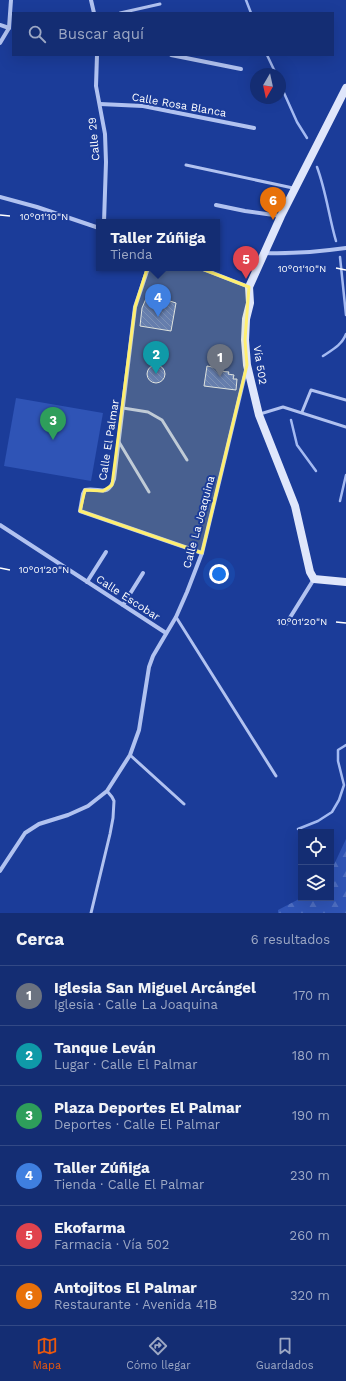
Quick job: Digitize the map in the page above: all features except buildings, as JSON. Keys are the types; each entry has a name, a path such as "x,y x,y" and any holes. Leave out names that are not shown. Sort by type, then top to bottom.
{"street":[{"path":"0,43 9,28 10,0"},
{"path":"91,0 94,12"},
{"path":"0,25 9,28"},
{"name":"Calle 29","path":"97,56 96,86 105,134 106,155 104,219"},
{"path":"176,56 241,68"},
{"name":"Vía 502","path":"314,579 310,572 295,506 258,415 247,365 245,340 246,319 250,303 249,287 281,216 346,88"},
{"name":"Calle Rosa Blanca","path":"100,104 144,106 254,128"},
{"path":"0,197 96,227"},
{"path":"216,205 281,216"},
{"path":"265,252 284,254 309,253 346,248"},
{"name":"Calle El Palmar","path":"147,271 134,307 123,408 112,485 109,489 103,491 90,489 85,490 82,494 80,511 202,553"},
{"path":"208,271 249,287"},
{"name":"Calle La Joaquina","path":"0,872 25,833 32,827 68,815 88,806 107,792 130,755 139,730 149,667 153,656 176,617 202,553 247,365"},
{"name":"Calle Escobar","path":"0,525 166,634"},
{"path":"87,582 106,552"},
{"path":"122,606 143,573"},
{"path":"286,624 314,579 346,582"}],"lane":[{"path":"124,12 160,4"},
{"path":"186,165 295,189"},
{"path":"302,412 311,390 346,400"},
{"path":"258,415 283,407 346,427"},
{"path":"123,408 148,412 162,420 187,460"},
{"path":"118,442 149,492"},
{"path":"176,617 276,776"},
{"path":"130,755 184,804"},
{"path":"91,913 113,818 114,801 107,792"}],"highlighted area":[{"path":"153,250 249,287 245,340 247,365 202,553 80,511 85,490 103,491 112,485 135,307"}],"green space":[{"path":"16,398 103,413 91,481 4,466"},
{"path":"346,839 346,913 278,913 278,910 298,900 298,901 334,901 334,865"}],"waterway":[{"path":"246,0 251,12"},
{"path":"267,56 273,68"},
{"path":"286,97 297,122 307,138"},
{"path":"317,167 323,185 336,241"},
{"path":"340,257 346,315"},
{"path":"323,356 339,344 346,334"},
{"path":"291,420 297,445 316,471"},
{"path":"340,501 346,475"},
{"path":"298,829 318,821 332,812 339,800 344,785 338,761 338,750 346,745"}],"place":[{"name":"Antojitos El Palmar","path":"273,220"},
{"name":"Ekofarma","path":"246,279"},
{"name":"Taller Zúñiga","path":"158,317"},
{"name":"Tanque Leván","path":"156,374"},
{"name":"Iglesia San Miguel Arcángel","path":"220,377"},
{"name":"Plaza Deportes El Palmar","path":"53,440"}]}
